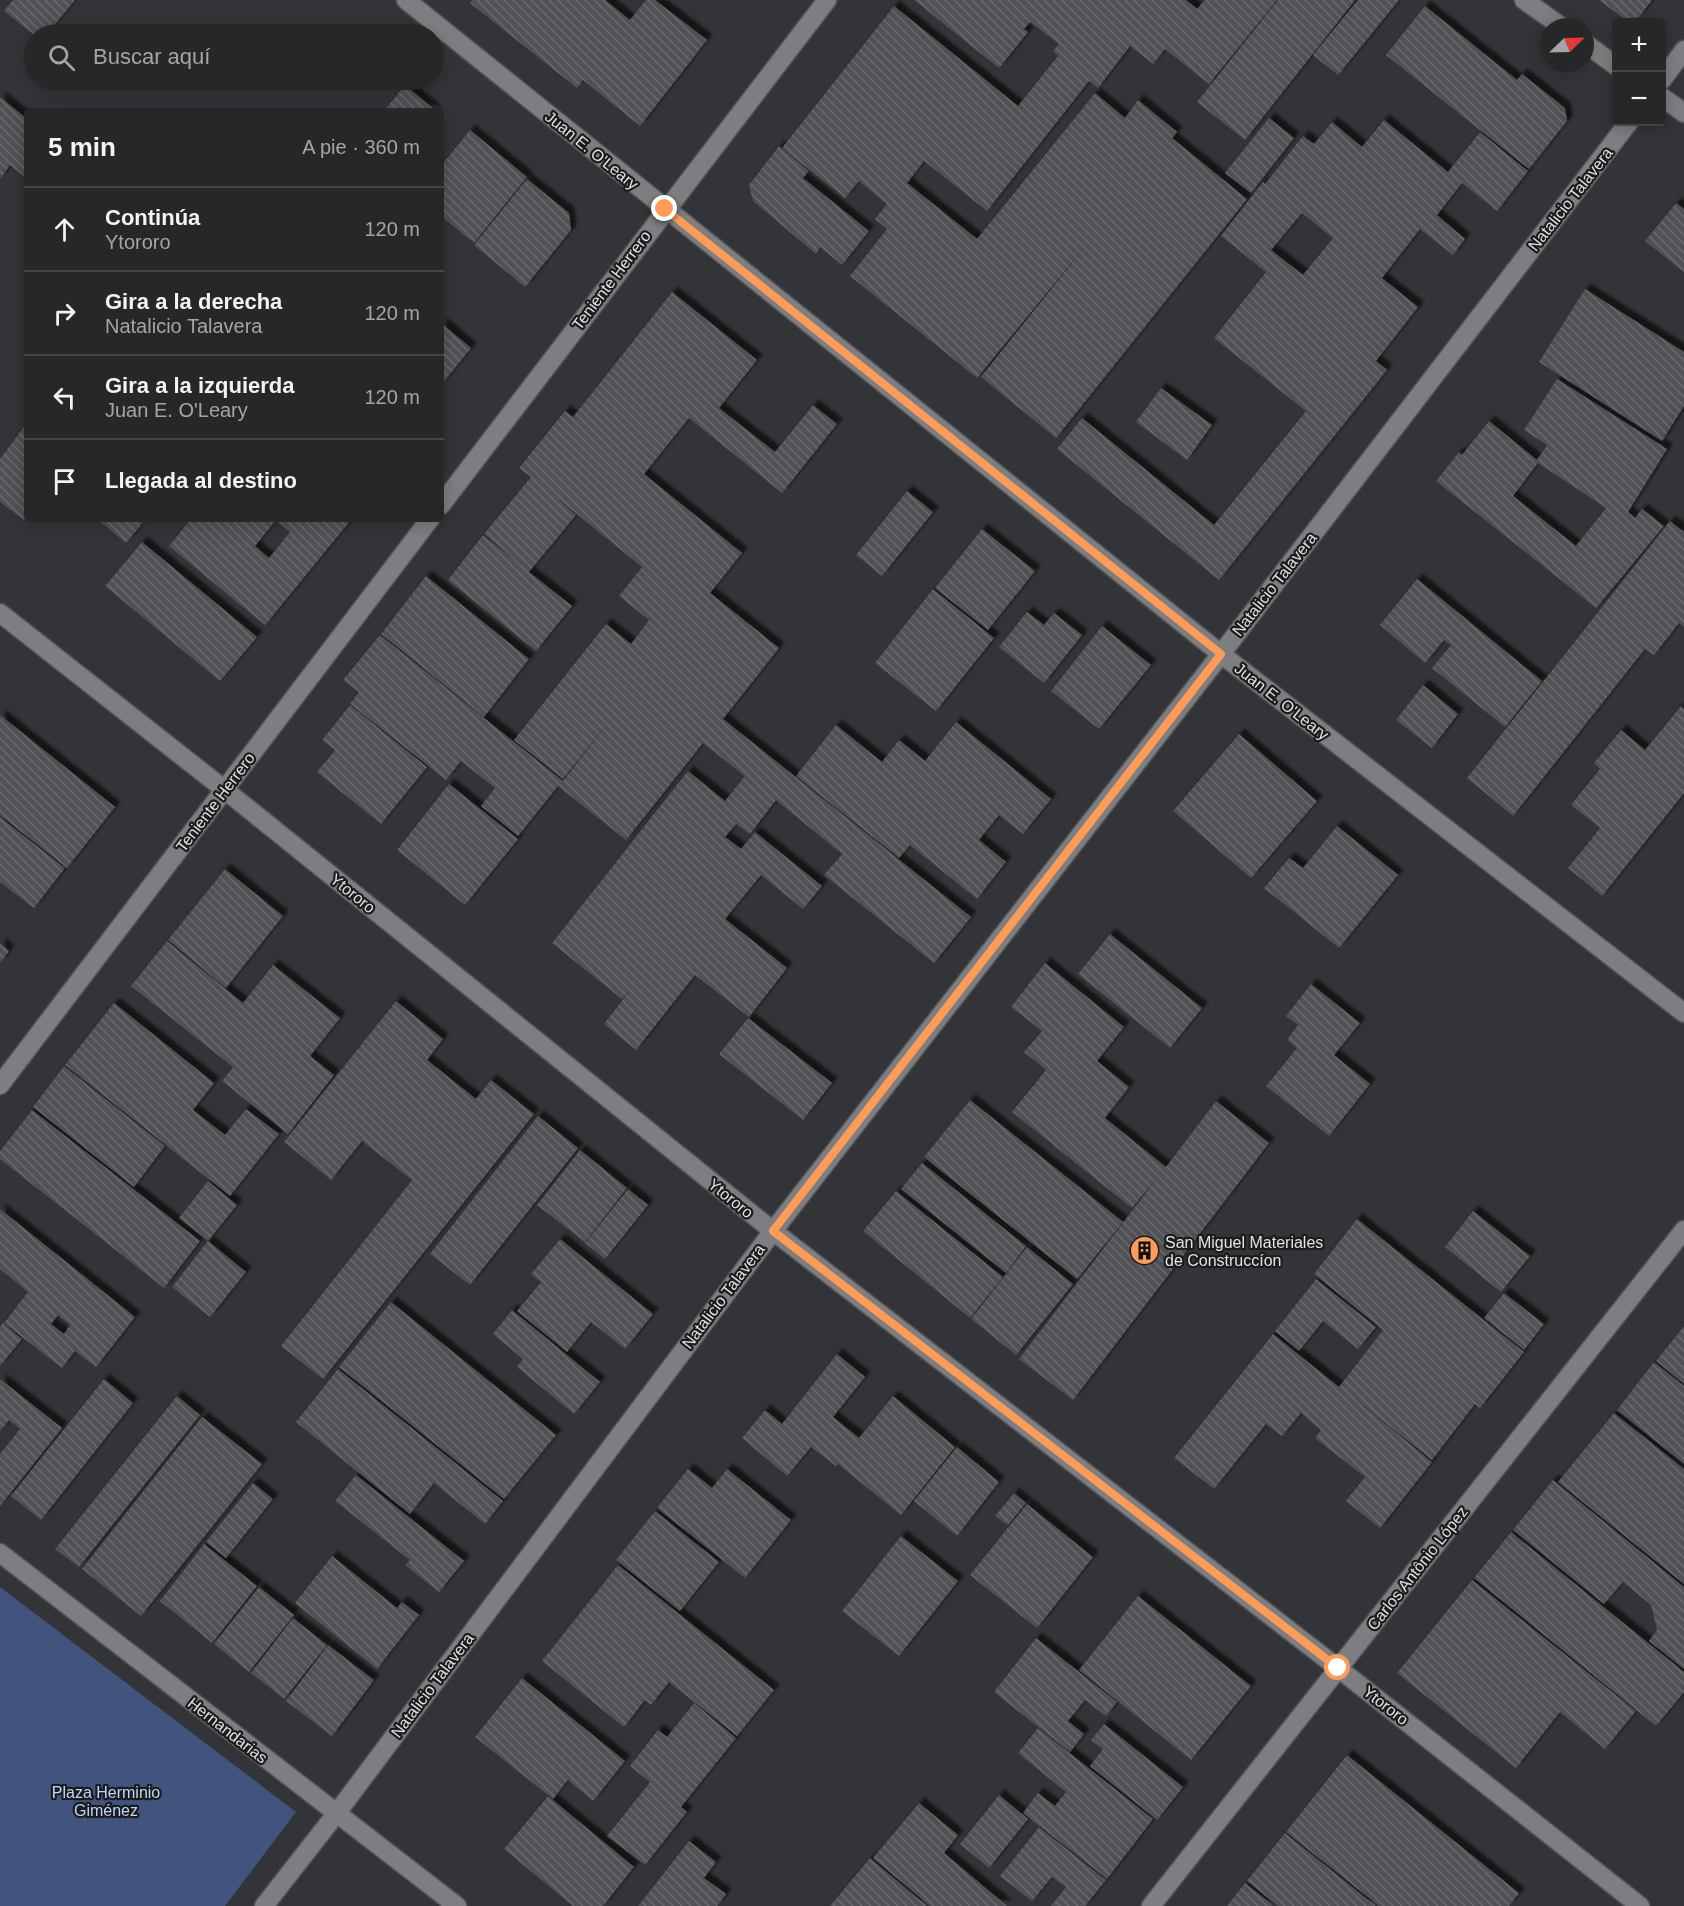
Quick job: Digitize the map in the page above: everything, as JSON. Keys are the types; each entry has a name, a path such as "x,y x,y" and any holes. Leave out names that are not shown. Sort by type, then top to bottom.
{"street":[{"name":"Juan E. O'Leary","path":"406,0 436,24"},
{"name":"Teniente Herrero","path":"444,501 827,0"},
{"path":"1524,0 1549,18"},
{"name":"Juan E. O'Leary","path":"444,31 1221,654 1684,1013"},
{"path":"1594,49 1612,62"},
{"path":"1666,75 1684,50"},
{"path":"1666,100 1684,113"},
{"name":"Natalicio Talavera","path":"264,1906 336,1814 773,1231 1221,654 1626,126"},
{"name":"Teniente Herrero","path":"0,1085 428,522"},
{"name":"Ytororo","path":"0,613 225,790 773,1231 1338,1668 1640,1906"},
{"name":"Carlos Antônio López","path":"1151,1906 1684,1230"},
{"name":"Hernandarias","path":"0,1553 457,1906"}],"green space":[{"name":"Plaza Herminio Giménez","path":"0,1587 296,1812 225,1906 0,1906"}],"building":[{"path":"13,0 75,0 55,24 24,24 24,27 4,11"},
{"path":"472,0 605,0 630,20 646,0 655,0 707,40 640,126 583,80 577,88 470,3"},
{"path":"914,0 1186,0 1197,9 1205,0 1277,0 1209,84 1165,49 1153,64 1130,46 1098,88 1089,81 987,211 924,161 907,183 977,239 1095,93 1125,118 1138,100 1177,132 1172,138 1247,199 1056,438 981,377 1087,244 977,378 850,276 887,229 875,219 887,204 859,181 845,198 782,148 894,6 1018,106 1058,56 1053,51 1059,44 1030,22 1024,29 1028,32 999,68"},
{"path":"1278,0 1355,0 1245,140 1197,102"},
{"path":"1358,0 1399,0 1338,75 1313,55"},
{"path":"1599,0 1652,0 1639,17 1623,18"},
{"path":"1425,6 1517,80 1522,74 1565,108 1567,121 1529,169 1386,55"},
{"path":"401,90 411,90 432,108 386,108"},
{"path":"0,97 24,117 24,177 10,165 0,179"},
{"path":"1269,118 1294,138 1251,193 1225,173"},
{"path":"1384,120 1448,172 1480,132 1528,171 1497,211 1462,183 1437,215 1465,239 1453,255 1420,229 1382,278 1418,307 1376,361 1387,370 1219,580 1057,449 1082,418 1214,525 1306,411 1214,338 1266,272 1221,236 1303,136 1314,144 1332,122 1362,147","holes":["1302,213 1333,238 1303,275 1271,250"]},
{"path":"470,130 527,177 474,243 444,218 444,162"},
{"path":"779,146 809,171 803,178 869,231 842,265 820,247 816,254 753,201 749,185"},
{"path":"527,179 569,213 571,230 525,287 474,245"},
{"path":"1676,203 1684,209 1684,272 1645,241"},
{"path":"1585,289 1684,352 1684,406 1662,441 1539,362"},
{"path":"672,292 757,360 719,408 775,452 813,405 837,424 782,493 689,418 644,474 742,553 710,593 779,648 723,719 971,917 934,963 824,875 842,854 776,800 750,834 736,824 725,837 741,849 755,832 822,886 803,909 761,875 725,919 787,968 749,1017 695,975 636,1050 604,1024 631,989 622,999 552,943 688,771 725,801 745,776 703,743 626,840 558,786 518,836 481,806 495,788 461,761 446,780 350,704 359,692 343,680 380,635 563,781 607,724 563,779 514,740 606,624 631,644 649,620 619,596 642,567 557,498 576,515 529,572 572,606 536,651 448,580 483,535 524,567 484,534 531,477 519,468 565,411 573,417"},
{"path":"444,326 471,348 444,381"},
{"path":"1557,379 1667,449 1628,512 1635,518 1642,509 1664,526 1596,608 1436,481 1459,452 1462,455 1489,421 1537,460 1547,445 1524,430","holes":["1538,463 1606,508 1576,546 1513,496"]},
{"path":"1161,388 1212,425 1187,460 1136,422"},
{"path":"24,427 24,520 0,502 0,459"},
{"path":"907,491 933,512 882,576 856,555"},
{"path":"1670,521 1684,532 1684,627 1679,623 1654,655 1645,649 1513,816 1467,778"},
{"path":"101,522 144,522 126,543"},
{"path":"189,522 274,522 255,546 269,558 290,532 278,522 349,522 265,625 169,546"},
{"path":"982,529 1035,571 988,630 935,588"},
{"path":"142,542 257,637 220,681 105,586"},
{"path":"426,576 529,659 484,717 381,634"},
{"path":"1417,579 1542,681 1505,727 1432,668 1451,645 1444,640 1425,663 1380,625"},
{"path":"933,589 994,638 936,711 875,663"},
{"path":"1027,612 1044,625 1054,613 1082,635 1044,683 999,647"},
{"path":"1102,626 1151,665 1099,729 1051,691"},
{"path":"1423,685 1458,714 1432,748 1396,720"},
{"path":"350,705 427,767 381,824 317,772 335,750 322,740"},
{"path":"1681,706 1684,709 1684,793 1602,896 1568,868 1600,828 1571,805 1600,769 1594,763 1621,730 1645,750"},
{"path":"0,715 115,807 67,868 0,815"},
{"path":"956,722 1051,799 1023,834 999,815 979,840 1006,862 977,899 910,845 899,858 796,776 836,725 882,762 899,740 925,761"},
{"path":"1239,734 1317,801 1251,878 1173,811"},
{"path":"449,784 518,839 465,905 397,850"},
{"path":"0,817 65,868 34,908 0,882"},
{"path":"1337,826 1398,875 1339,948 1264,888 1289,858 1303,868"},
{"path":"225,869 283,916 226,988 168,940"},
{"path":"1110,934 1202,1008 1170,1048 1078,974"},
{"path":"167,941 243,1003 273,965 340,1018 310,1056 334,1075 288,1134 222,1081 233,1067 131,986"},
{"path":"0,943 9,951 0,963"},
{"path":"1045,963 1124,1027 1097,1061 1129,1087 1105,1118 1166,1167 1216,1101 1269,1143 1073,1400 1019,1359 1158,1177 1132,1208 1012,1112 1046,1070 1024,1052 1042,1031 1011,1007"},
{"path":"1311,984 1360,1023 1334,1055 1370,1084 1329,1136 1266,1086 1297,1048 1287,1040 1298,1025 1286,1016"},
{"path":"396,1001 443,1039 427,1060 476,1099 491,1080 534,1114 323,1379 281,1346 412,1180 362,1141 331,1180 284,1142"},
{"path":"114,1003 214,1083 193,1110 225,1135 246,1109 279,1134 230,1196 65,1065"},
{"path":"748,1018 832,1083 803,1120 719,1054"},
{"path":"64,1066 165,1146 134,1187 33,1107"},
{"path":"970,1100 1123,1222 1077,1279 924,1157"},
{"path":"32,1110 200,1241 164,1288 0,1159 0,1151"},
{"path":"538,1116 578,1148 470,1285 430,1254"},
{"path":"580,1150 627,1188 585,1242 537,1205"},
{"path":"922,1163 1026,1246 1006,1273 901,1189"},
{"path":"208,1181 237,1205 208,1241 179,1218"},
{"path":"628,1189 648,1205 605,1259 585,1243"},
{"path":"896,1191 1003,1277 970,1318 863,1231"},
{"path":"0,1209 135,1317 96,1367 75,1351 62,1368 4,1323 28,1292 0,1269","holes":["58,1315 70,1325 64,1334 51,1324"]},
{"path":"1473,1211 1530,1256 1501,1292 1445,1247"},
{"path":"1357,1219 1524,1352 1480,1408 1475,1404 1432,1460 1349,1394 1432,1462 1380,1528 1346,1501 1365,1477 1315,1438 1321,1430 1301,1413 1282,1436 1266,1424 1214,1489 1174,1458 1273,1334 1339,1387 1383,1330 1314,1274"},
{"path":"560,1239 653,1314 625,1349 591,1322 567,1352 517,1311 541,1282 531,1274"},
{"path":"208,1241 246,1272 210,1317 172,1287"},
{"path":"1027,1247 1073,1284 1016,1355 971,1319"},
{"path":"1316,1279 1376,1327 1358,1349 1323,1321 1299,1351 1275,1331"},
{"path":"1504,1293 1544,1324 1524,1350 1484,1318"},
{"path":"391,1302 556,1435 504,1499 339,1367"},
{"path":"512,1310 600,1382 574,1414 517,1367 523,1359 493,1334"},
{"path":"3,1323 22,1339 0,1366 0,1327"},
{"path":"1684,1326 1684,1384 1656,1361"},
{"path":"837,1354 865,1377 833,1417 859,1438 893,1396 955,1447 901,1515 838,1464 836,1466 811,1447 787,1476 742,1438 765,1410 782,1424"},
{"path":"1654,1362 1684,1386 1684,1464 1617,1410"},
{"path":"338,1369 503,1501 485,1524 434,1483 410,1514 296,1422"},
{"path":"0,1379 62,1428 0,1506 0,1454 20,1429 9,1420 0,1431"},
{"path":"104,1379 133,1403 41,1520 11,1496"},
{"path":"177,1396 200,1415 79,1567 55,1549"},
{"path":"1614,1413 1684,1469 1684,1584 1558,1482"},
{"path":"202,1417 262,1464 141,1616 82,1569"},
{"path":"957,1447 999,1482 957,1536 914,1501"},
{"path":"688,1469 712,1488 727,1469 791,1520 745,1578 657,1508"},
{"path":"356,1475 464,1561 439,1592 405,1565 410,1560 335,1501"},
{"path":"1553,1480 1684,1587 1684,1669 1649,1641 1657,1630 1651,1605 1623,1582 1604,1604 1513,1530"},
{"path":"253,1483 273,1499 226,1558 206,1542"},
{"path":"1014,1493 1026,1503 1008,1525 995,1516"},
{"path":"1027,1504 1093,1557 1037,1628 970,1575"},
{"path":"655,1511 719,1562 680,1611 616,1560"},
{"path":"1511,1532 1684,1672 1684,1692 1656,1726 1474,1578"},
{"path":"901,1536 958,1581 899,1656 842,1611"},
{"path":"204,1544 257,1586 212,1643 160,1601"},
{"path":"332,1556 397,1608 402,1602 419,1615 377,1669 295,1603"},
{"path":"618,1565 774,1690 737,1736 669,1682 651,1705 645,1700 624,1727 542,1661"},
{"path":"1472,1580 1636,1711 1605,1749 1560,1712 1516,1768 1397,1673"},
{"path":"259,1587 294,1615 249,1672 214,1644"},
{"path":"1138,1596 1251,1686 1191,1760 1079,1670"},
{"path":"293,1618 327,1645 284,1699 251,1673"},
{"path":"1036,1638 1117,1702 1106,1716 1085,1700 1068,1721 1084,1734 1070,1752 994,1692"},
{"path":"328,1645 374,1680 332,1736 286,1701"},
{"path":"522,1678 625,1761 593,1801 568,1780 553,1799 475,1737"},
{"path":"694,1703 736,1738 681,1807 687,1812 645,1865 607,1836 650,1782 630,1766 658,1730 667,1737"},
{"path":"1104,1724 1183,1787 1157,1820 1090,1766 1103,1749 1091,1740"},
{"path":"1038,1728 1153,1819 1107,1879 1023,1813 1038,1793 1055,1806 1066,1792 1018,1753"},
{"path":"1347,1755 1519,1893 1509,1906 1379,1906 1286,1832"},
{"path":"999,1795 1028,1819 989,1868 960,1844"},
{"path":"548,1796 634,1867 603,1906 573,1906 504,1849"},
{"path":"919,1803 958,1835 944,1853 1007,1906 930,1906 873,1858"},
{"path":"1039,1827 1106,1880 1085,1906 1051,1906 1066,1887 1052,1877 1032,1901 1000,1876"},
{"path":"1285,1833 1376,1906 1278,1906 1247,1881"},
{"path":"689,1841 716,1862 704,1878 726,1894 717,1906 638,1906"},
{"path":"870,1858 927,1906 830,1906"},
{"path":"1245,1883 1274,1906 1227,1906"}],"place":[{"name":"San Miguel Materiales de Construccíon","path":"1144,1251"}],"route":[{"path":"665,209 1221,654 773,1231 1338,1668"}]}
